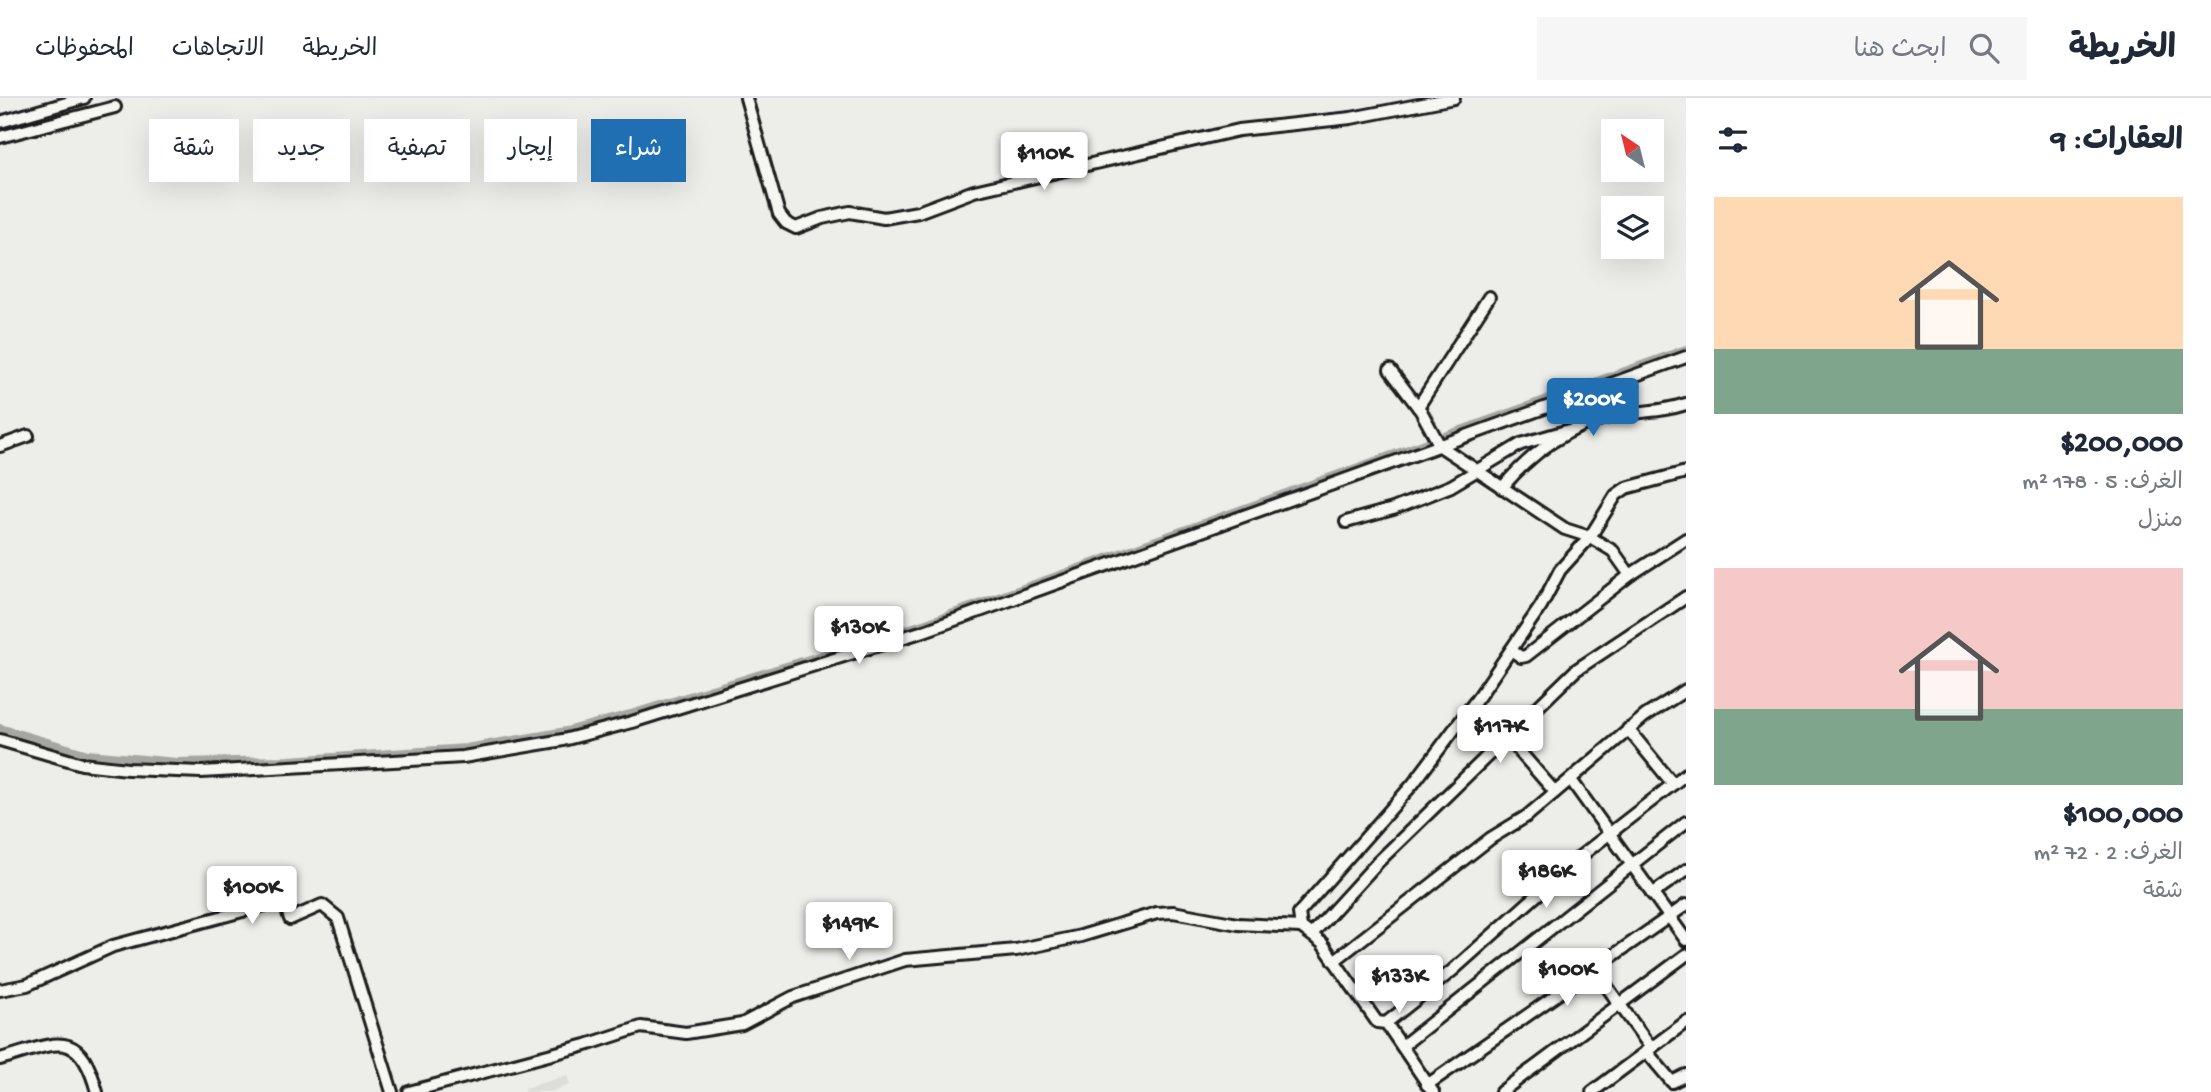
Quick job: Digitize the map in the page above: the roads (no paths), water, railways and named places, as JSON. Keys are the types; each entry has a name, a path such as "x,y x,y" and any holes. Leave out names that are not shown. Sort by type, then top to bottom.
{"street":[{"path":"0,122 84,98"},
{"path":"746,98 781,217 796,228 849,212 884,218 918,212 974,191 1239,130 1351,118 1454,98"},
{"path":"0,137 115,107"},
{"path":"1418,407 1489,298"},
{"path":"0,740 82,764 191,772 463,757 563,740 632,722 924,631 1686,357"},
{"path":"1390,370 1418,407 1440,446 1565,529 1590,537 1613,551 1630,575"},
{"path":"1346,522 1393,509 1451,486 1521,444 1600,419 1633,412 1663,412 1686,404"},
{"path":"1502,488 1522,464 1566,431"},
{"path":"0,446 28,436"},
{"path":"1301,927 1299,918 1303,908 1413,784 1511,650 1541,606 1560,570 1590,537 1621,490 1686,472"},
{"path":"1511,650 1521,657 1527,656 1630,575 1686,538"},
{"path":"1313,933 1369,872 1506,736 1590,659 1686,597"},
{"path":"1334,961 1571,780 1655,708 1686,690"},
{"path":"1628,729 1673,784"},
{"path":"1506,736 1555,792"},
{"path":"409,1092 586,1045 641,1027 686,1033 743,1024 773,1011 793,997 905,960 1016,950 1081,936 1157,913 1173,912 1238,924 1301,927 1313,933 1377,1022 1386,1023 1453,970 1575,862 1686,774"},
{"path":"1571,780 1686,940"},
{"path":"1402,1046 1686,822"},
{"path":"1652,894 1686,870"},
{"path":"0,990 27,985 113,946 272,904 284,901 290,919 322,905 328,907 338,918 392,1092"},
{"path":"1386,1023 1430,1088 1686,905"},
{"path":"1501,1092 1686,955"},
{"path":"1595,970 1672,1082 1686,1075"},
{"path":"1592,1092 1686,1022"},
{"path":"0,1059 52,1045 68,1046 78,1050 86,1058 97,1092"}],"waterway":[{"path":"0,728 88,754 177,762 289,760 466,748 566,731 634,713 926,623 1686,349"}]}
